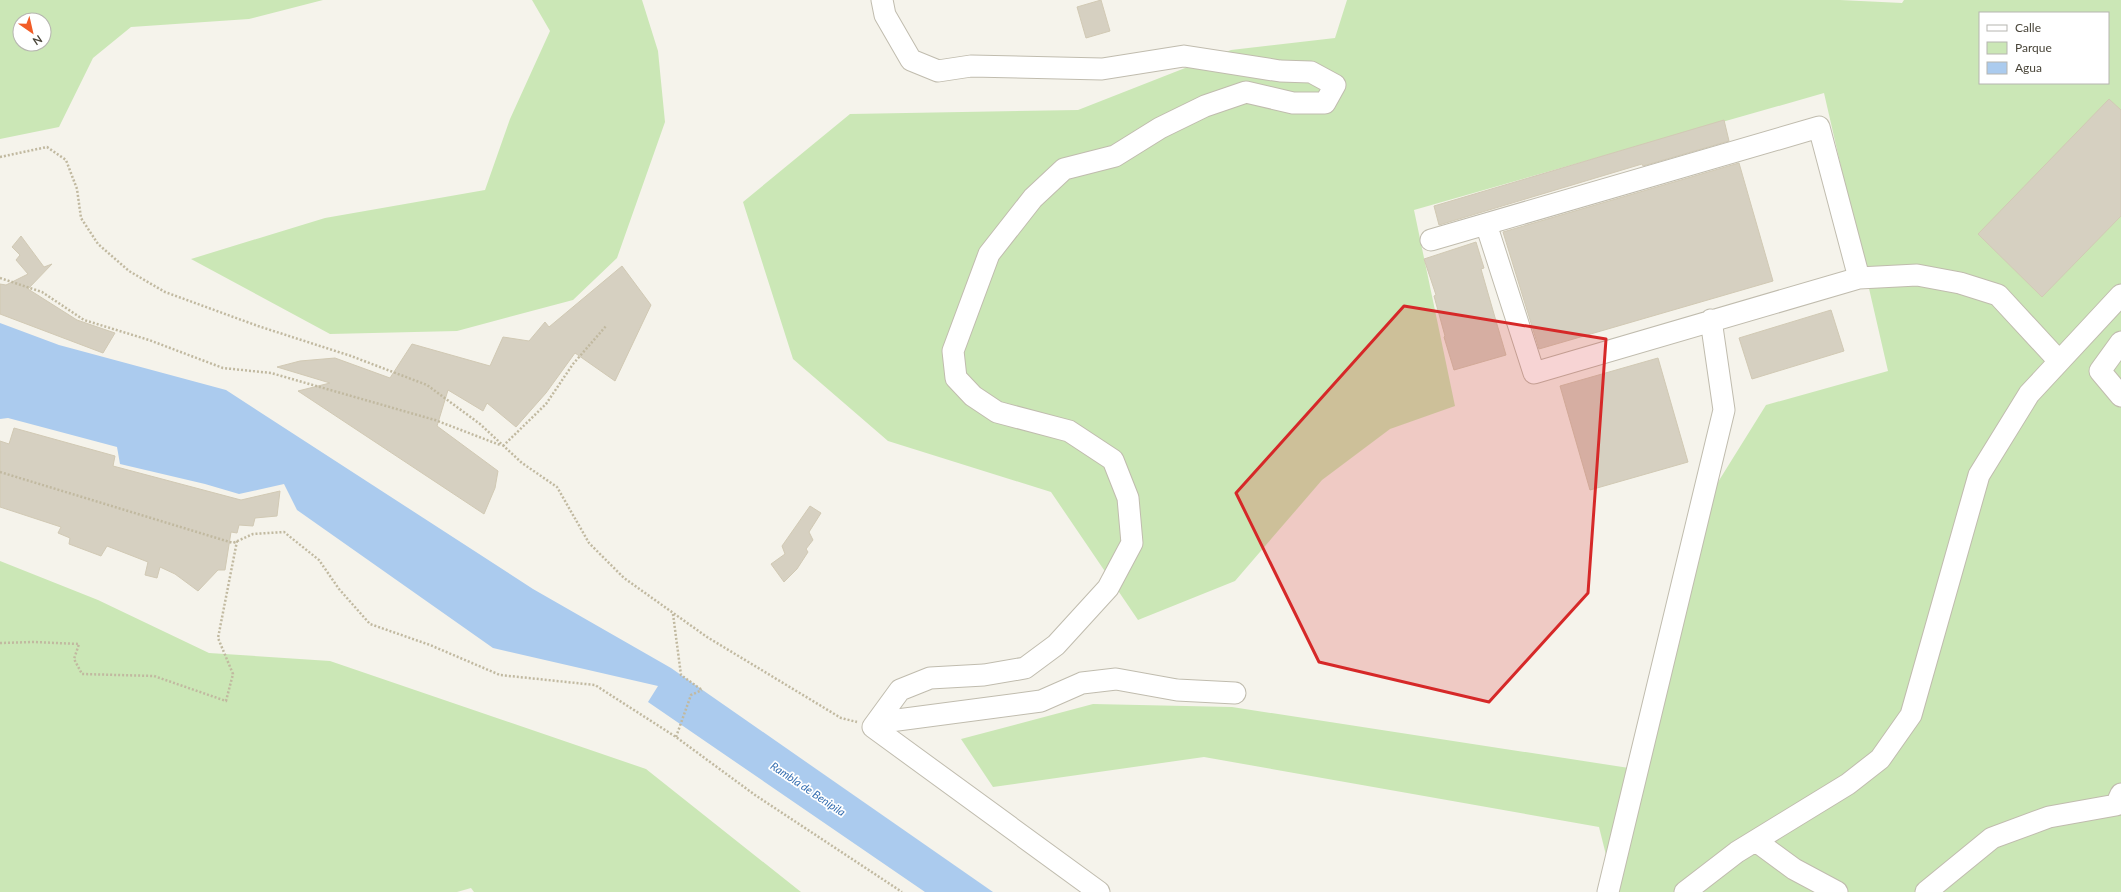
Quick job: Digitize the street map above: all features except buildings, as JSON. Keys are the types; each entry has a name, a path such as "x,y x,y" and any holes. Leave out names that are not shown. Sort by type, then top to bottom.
{"street":[{"path":"873,727 900,690 930,678 984,675 1025,668 1056,645 1108,588 1132,543 1128,498 1113,460 1069,431 997,412 974,396 956,378 954,351 989,254 1033,198 1064,169 1115,156 1160,128 1192,113 1246,92 1294,103 1325,103 1335,85 1310,72 1280,71 1184,56 1102,69 971,66 938,71 911,60 885,15 882,0"},
{"path":"1431,240 1819,127 1859,278"},
{"path":"1486,224 1534,373 1711,320 1859,278 1917,275 1960,283 1998,295 2059,361"},
{"path":"1685,892 1737,852 1848,784 1880,759 1911,715 1979,475 2029,394 2116,300"},
{"path":"2116,300 2106,339 2119,344 2100,371 2121,396"},
{"path":"1614,888 1724,410 1711,320"},
{"path":"873,727 890,721 1041,701 1082,683 1116,679 1177,690 1235,692"},
{"path":"873,727 1099,892"},
{"path":"1926,892 1992,838 2048,817 2116,805 2121,794"},
{"path":"1756,841 1794,869 1838,892"}],"path":[{"path":"0,157 47,147 66,160 77,188 81,218 98,244 129,271 165,292 258,326 351,356 427,385 480,424 522,463 557,487 589,543 624,578 707,638 841,718 873,727"},
{"path":"0,278 42,292 84,320 149,340 223,368 271,373 436,420 503,446"},
{"path":"503,446 546,404 573,364 606,326"},
{"path":"0,472 233,543 253,534 284,532 319,560 339,589 370,624 430,645 500,674 595,685 676,737 756,795 902,892"},
{"path":"0,643 34,642 79,644 74,659 82,674 154,676 226,701 233,674 218,638 237,541"},
{"path":"672,613 681,675 702,690 691,695 676,737"}],"highlighted area":[{"path":"1404,306 1606,339 1588,593 1489,702 1319,662 1236,493"}],"green space":[{"path":"0,0 323,0 249,19 131,27 93,58 59,127 0,139"},
{"path":"532,0 642,0 658,51 665,122 617,258 573,300 457,331 330,334 191,259 325,218 485,190 510,119 550,31"},
{"path":"1347,0 1840,0 1902,3 1904,0 2121,0 2121,892 1608,892 1612,879 1599,827 1204,757 993,787 961,739 1093,704 1232,707 1629,768 1700,511 1766,405 1888,371 1824,93 1414,210 1455,406 1390,429 1322,480 1235,581 1138,620 1051,492 888,441 793,359 743,202 850,114 1078,110 1231,50 1335,38"},
{"path":"0,561 98,600 209,653 330,661 646,769 801,892 474,892 471,888 457,892 0,892"}],"water":[{"name":"Rambla de Benipila","path":"0,323 59,345 226,390 533,589 671,668 993,892 925,892 648,702 658,686 493,648 297,510 284,484 239,494 205,484 120,464 117,447 8,418 0,419"}]}
